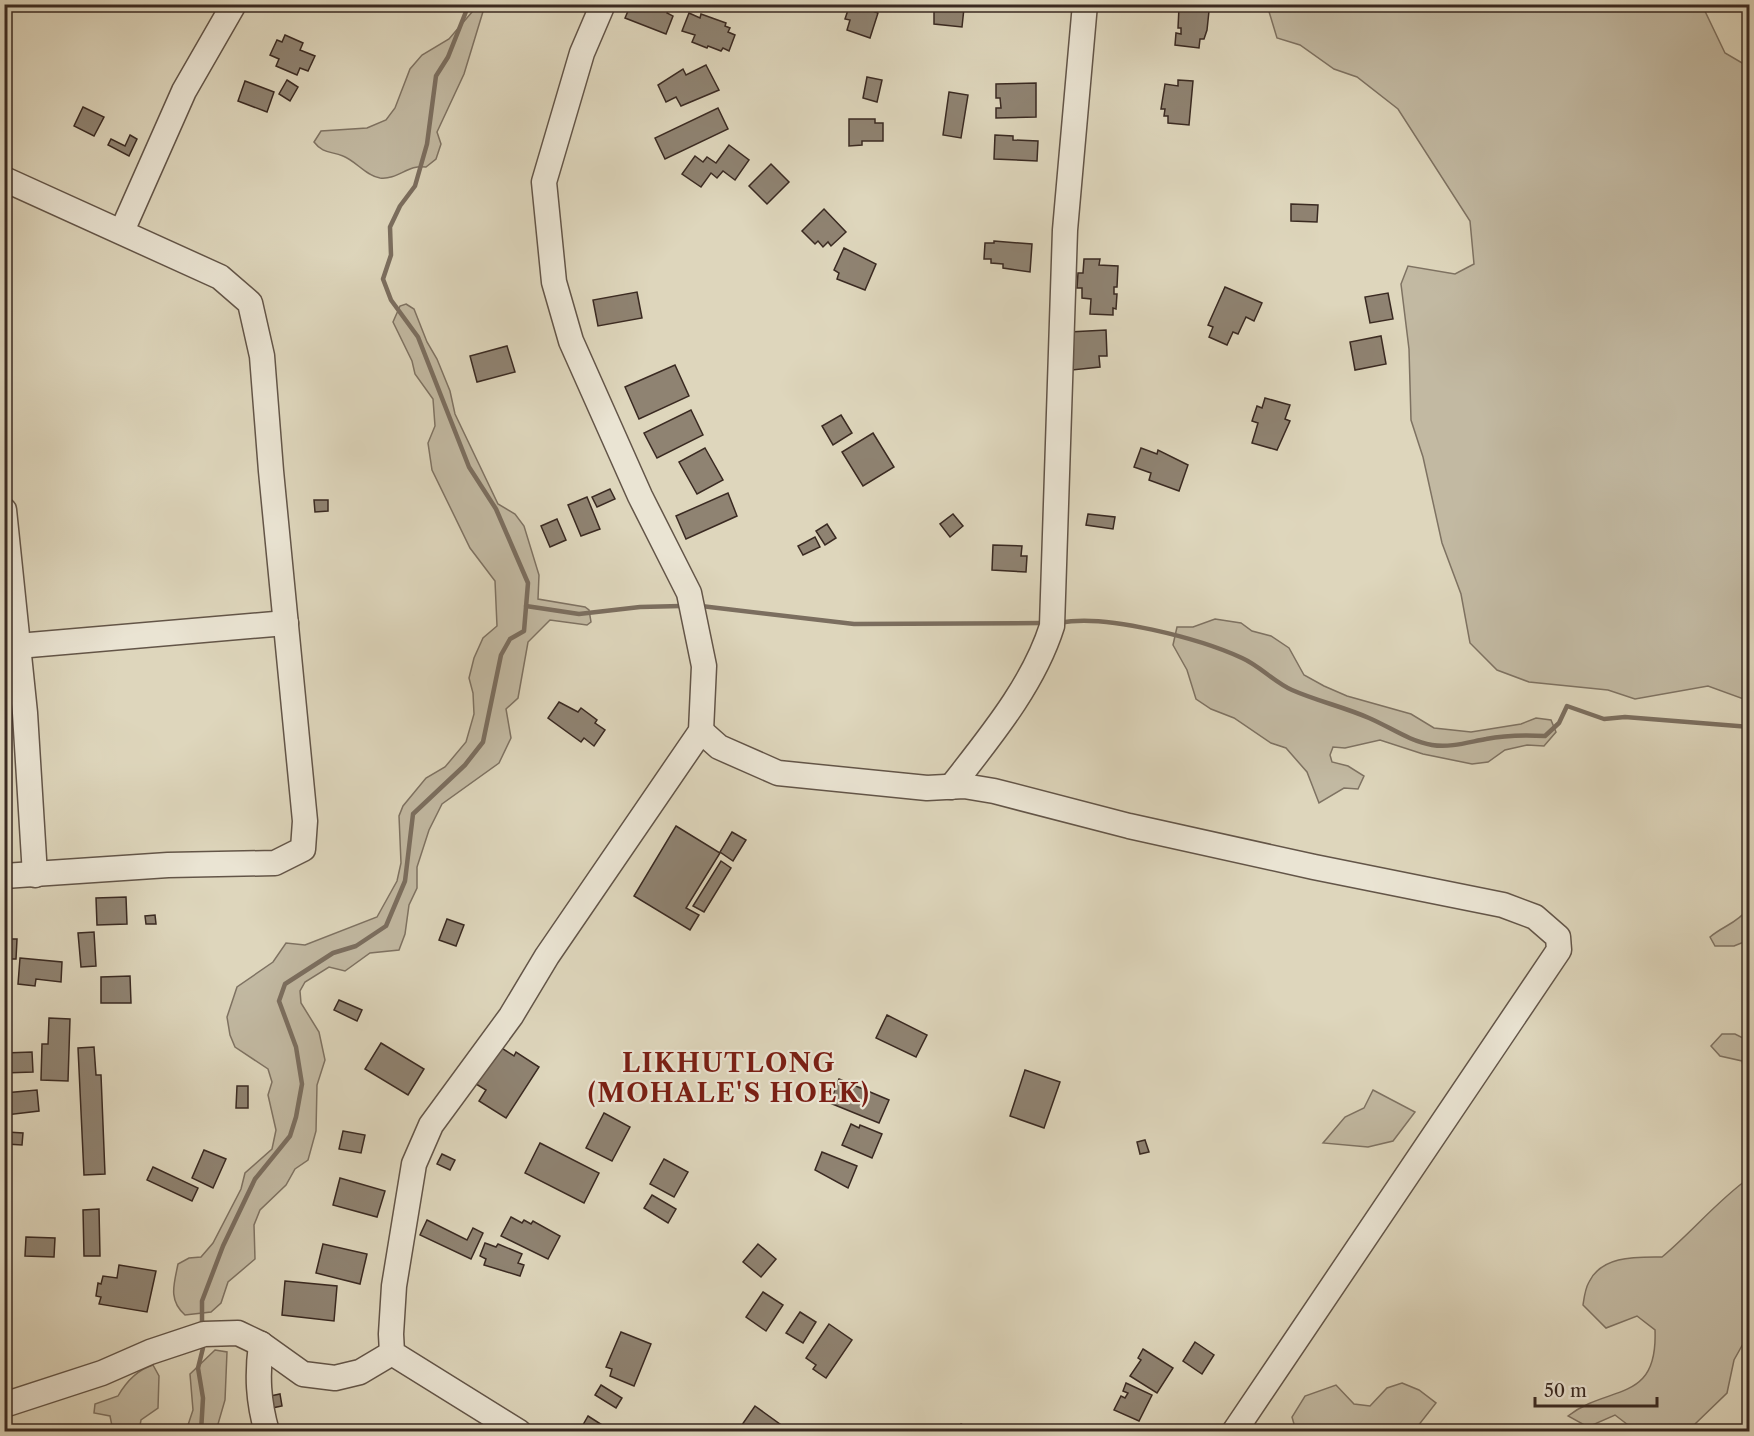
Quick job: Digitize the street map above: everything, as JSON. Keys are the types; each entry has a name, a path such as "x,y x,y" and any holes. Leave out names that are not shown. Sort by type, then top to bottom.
{"street":[{"path":"122,231 184,91 234,4"},
{"path":"392,1353 394,1286 414,1164 431,1125 511,1016 547,956 701,731 704,666 689,593 640,496 571,341 554,282 543,182 582,52 603,4"},
{"path":"951,787 999,724 1044,650 1052,626 1065,231 1085,4"},
{"path":"4,178 220,277 250,303 262,356 305,821 303,849 275,863 168,865 4,876"},
{"path":"4,510 18,646 35,875"},
{"path":"18,646 286,623"},
{"path":"701,731 719,747 778,773 927,788 951,787 994,791 1163,834 1503,905 1535,917 1558,937 1559,950 1234,1431"},
{"path":"4,1405 102,1373 150,1352 204,1334 238,1333 261,1344 303,1374 335,1378 360,1372 392,1353"},
{"path":"261,1344 258,1372 259,1404 267,1431"},
{"path":"392,1353 519,1431"}],"shaded area":[{"path":"478,5 485,5 464,74 437,132 441,144 436,159 426,167 414,168 392,177 380,178 370,174 348,158 317,146 314,142 321,131 367,128 386,120 395,108 410,69 422,55 449,39"},
{"path":"1267,5 1702,5 1725,53 1749,67 1749,701 1708,686 1635,699 1608,690 1529,682 1497,670 1470,643 1461,594 1442,543 1423,457 1411,420 1409,349 1401,284 1408,266 1455,274 1474,264 1470,221 1398,109 1357,77 1334,69 1300,45 1277,38"},
{"path":"406,304 414,309 427,342 437,359 450,391 455,414 498,504 515,514 524,526 539,575 538,599 585,607 589,610 591,622 587,625 550,620 528,642 518,698 506,709 511,738 499,763 442,804 429,830 417,867 417,888 409,905 405,934 399,950 370,953 345,971 329,967 305,982 300,991 301,1003 319,1032 325,1060 317,1085 316,1131 308,1160 295,1169 286,1185 260,1210 254,1225 255,1259 228,1282 221,1303 211,1312 185,1315 174,1298 178,1264 189,1258 201,1257 213,1243 241,1189 245,1173 272,1149 276,1130 268,1095 272,1082 268,1069 235,1047 230,1035 227,1017 237,987 273,962 286,943 305,945 377,917 397,881 401,863 399,816 403,806 426,778 445,767 466,742 474,714 473,693 469,678 474,658 483,638 497,626 495,581 470,548 432,470 428,443 435,426 433,399 415,374 412,361 393,322 400,306"},
{"path":"1215,619 1241,623 1252,631 1271,636 1289,648 1304,675 1324,686 1347,696 1411,714 1434,728 1471,732 1521,724 1536,718 1551,720 1556,732 1544,746 1527,745 1505,750 1488,762 1472,764 1423,754 1380,740 1345,748 1333,747 1330,755 1332,762 1348,766 1364,776 1358,789 1344,788 1319,803 1307,772 1286,748 1271,743 1234,718 1211,709 1196,699 1187,670 1173,645 1177,627 1193,627"},
{"path":"1747,910 1749,940 1734,946 1715,946 1710,937"},
{"path":"1722,1034 1735,1034 1749,1041 1749,1089 1742,1061 1720,1056 1711,1046"},
{"path":"1373,1090 1415,1112 1393,1141 1368,1147 1323,1143 1345,1117 1364,1108"},
{"path":"1749,1178 1749,1333 1734,1360 1727,1393 1695,1424 1696,1431 1636,1431 1615,1415 1588,1427 1568,1416 1584,1406 1628,1389 1640,1381 1648,1370 1654,1354 1655,1330 1637,1316 1606,1328 1583,1305 1589,1282 1595,1273 1611,1262 1621,1259 1662,1257 1726,1196"},
{"path":"215,1350 227,1352 225,1400 216,1431 186,1431 193,1410 190,1374"},
{"path":"153,1365 159,1376 158,1408 141,1420 139,1431 113,1431 110,1416 94,1413 95,1404 118,1396 132,1377"},
{"path":"1402,1383 1419,1390 1436,1403 1414,1431 1296,1431 1292,1417 1305,1396 1336,1385 1354,1404 1370,1406 1387,1388"}],"building":[{"path":"631,4 659,4 669,9 667,13 673,16 666,34 625,18"},
{"path":"934,4 960,4 960,7 964,8 962,27 934,24"},
{"path":"849,7 861,11 862,7 878,13 870,38 847,30 850,20 845,19"},
{"path":"1179,7 1209,11 1207,30 1204,39 1200,39 1199,48 1175,45 1176,33 1181,34 1181,28 1178,28"},
{"path":"689,13 700,18 701,14 726,23 725,26 730,28 728,32 735,35 729,51 723,48 721,51 708,46 707,48 692,42 695,35 682,31"},
{"path":"285,35 303,43 300,50 315,56 308,71 300,68 297,75 276,66 279,59 270,55 277,40 282,42"},
{"path":"706,65 719,90 681,106 676,97 666,102 658,85 683,69 686,75"},
{"path":"867,77 882,80 877,102 863,98"},
{"path":"287,80 298,87 290,101 279,94"},
{"path":"1178,80 1193,81 1189,125 1168,123 1168,116 1164,116 1165,109 1161,109 1165,84 1178,86"},
{"path":"245,81 274,92 267,112 238,101"},
{"path":"1036,83 1036,117 996,118 996,108 1001,108 1000,98 996,98 996,84"},
{"path":"949,92 968,95 961,138 943,135"},
{"path":"83,107 104,117 94,136 74,126"},
{"path":"718,108 728,129 665,159 655,138"},
{"path":"849,119 875,119 875,123 883,123 883,141 862,141 862,145 849,146"},
{"path":"130,135 137,139 129,156 108,145 111,139 125,146"},
{"path":"995,135 1013,136 1013,140 1038,141 1037,161 994,159"},
{"path":"729,145 749,160 735,180 723,171 717,178 711,173 701,187 682,174 695,156 703,162 707,157 716,163"},
{"path":"771,164 789,182 767,204 749,186"},
{"path":"1291,204 1318,205 1317,222 1291,221"},
{"path":"824,209 846,232 831,246 828,242 823,247 818,241 815,244 802,231"},
{"path":"994,241 1032,244 1030,272 1003,268 1003,264 991,263 991,259 984,259 985,243 994,243"},
{"path":"844,248 876,264 865,290 837,279 839,273 834,270"},
{"path":"1084,259 1100,259 1099,265 1118,266 1117,287 1114,287 1114,294 1117,294 1116,309 1113,308 1113,315 1090,314 1091,299 1082,298 1082,288 1077,288 1078,273 1083,273"},
{"path":"1225,287 1262,303 1254,321 1246,317 1238,334 1233,332 1227,345 1209,337 1213,327 1208,325"},
{"path":"637,292 642,318 598,326 593,300"},
{"path":"1388,293 1393,319 1370,323 1365,297"},
{"path":"1106,330 1107,356 1099,356 1100,367 1072,370 1069,332"},
{"path":"1381,336 1386,364 1355,370 1350,342"},
{"path":"507,346 515,372 477,382 470,356"},
{"path":"675,365 689,396 639,419 625,387"},
{"path":"1265,398 1290,405 1285,419 1290,421 1277,450 1252,443 1258,423 1252,421 1257,406 1262,408"},
{"path":"691,410 703,435 657,458 644,433"},
{"path":"841,415 852,433 833,445 822,426"},
{"path":"873,433 894,467 863,486 842,452"},
{"path":"705,448 723,480 697,494 679,462"},
{"path":"1141,448 1157,454 1158,450 1188,465 1179,491 1149,480 1151,473 1134,467"},
{"path":"610,489 615,499 597,507 592,497"},
{"path":"728,493 737,516 686,539 676,516"},
{"path":"587,497 600,529 581,536 568,505"},
{"path":"314,500 328,500 328,511 315,512"},
{"path":"953,514 963,526 950,537 940,524"},
{"path":"1088,514 1115,517 1113,529 1086,525"},
{"path":"557,519 566,540 550,547 541,526"},
{"path":"827,524 836,538 825,545 816,531"},
{"path":"815,537 820,547 803,555 798,546"},
{"path":"993,545 1022,546 1021,556 1027,556 1026,572 992,570"},
{"path":"559,702 578,712 581,708 597,720 595,723 605,730 594,746 584,738 581,742 548,718"},
{"path":"676,826 720,853 686,908 699,915 690,930 634,896"},
{"path":"732,832 746,840 733,861 720,852"},
{"path":"721,861 731,868 704,912 693,906"},
{"path":"126,897 127,924 97,925 96,898"},
{"path":"155,915 156,924 146,924 145,916"},
{"path":"447,919 464,925 456,946 439,940"},
{"path":"94,932 96,966 81,967 78,933"},
{"path":"4,939 17,939 16,959 4,959"},
{"path":"20,958 62,962 61,982 36,979 35,986 18,984"},
{"path":"130,976 131,1003 101,1003 101,977"},
{"path":"339,1000 362,1010 357,1021 334,1010"},
{"path":"887,1015 927,1035 916,1057 876,1038"},
{"path":"49,1018 70,1019 68,1081 41,1080 42,1044 48,1044"},
{"path":"381,1043 424,1069 408,1095 365,1069"},
{"path":"94,1047 96,1075 101,1075 105,1174 84,1175 78,1048"},
{"path":"500,1047 514,1056 516,1052 539,1067 506,1118 479,1101 486,1090 476,1084"},
{"path":"32,1052 33,1072 4,1073 4,1053"},
{"path":"1025,1070 1060,1082 1044,1128 1010,1116"},
{"path":"839,1079 889,1100 879,1123 830,1103"},
{"path":"237,1086 248,1086 248,1108 236,1108"},
{"path":"37,1090 39,1111 6,1115 4,1093"},
{"path":"604,1113 630,1127 612,1161 586,1148"},
{"path":"851,1124 859,1128 860,1125 882,1134 872,1158 842,1145"},
{"path":"343,1131 365,1135 361,1153 339,1149"},
{"path":"7,1132 23,1133 22,1145 6,1144"},
{"path":"1145,1140 1149,1152 1140,1154 1137,1142"},
{"path":"540,1143 599,1173 584,1203 525,1173"},
{"path":"204,1150 226,1159 213,1188 192,1178"},
{"path":"822,1152 857,1166 848,1188 815,1170"},
{"path":"442,1154 455,1160 450,1170 437,1164"},
{"path":"664,1159 688,1172 674,1197 650,1184"},
{"path":"153,1167 198,1188 192,1201 147,1180"},
{"path":"340,1178 385,1191 377,1217 333,1205"},
{"path":"652,1195 676,1209 668,1223 644,1208"},
{"path":"99,1209 100,1256 84,1256 83,1210"},
{"path":"511,1217 522,1223 524,1220 531,1224 533,1221 560,1236 548,1259 501,1236"},
{"path":"427,1220 467,1240 473,1228 483,1233 471,1259 420,1235"},
{"path":"26,1237 55,1238 54,1257 25,1256"},
{"path":"485,1243 496,1247 498,1244 522,1254 518,1263 524,1265 520,1276 484,1265 486,1259 480,1256"},
{"path":"323,1244 367,1254 360,1284 316,1273"},
{"path":"758,1244 776,1259 761,1277 743,1262"},
{"path":"119,1265 156,1271 147,1312 99,1304 101,1297 96,1296 98,1283 101,1284 103,1276 117,1278"},
{"path":"285,1281 337,1286 334,1321 282,1315"},
{"path":"763,1292 783,1305 766,1331 746,1317"},
{"path":"800,1312 816,1322 803,1343 786,1333"},
{"path":"829,1324 852,1340 826,1378 813,1369 816,1365 806,1358"},
{"path":"621,1332 651,1344 634,1386 610,1376 612,1369 606,1367"},
{"path":"1195,1342 1214,1355 1202,1374 1183,1361"},
{"path":"1143,1349 1173,1368 1157,1393 1130,1376 1141,1360 1138,1358"},
{"path":"1126,1383 1152,1395 1139,1421 1114,1410 1121,1396 1125,1398 1128,1393 1123,1391"},
{"path":"601,1385 622,1398 616,1408 595,1395"},
{"path":"280,1394 282,1406 272,1408 270,1396"},
{"path":"755,1406 784,1427 781,1432 737,1432"},
{"path":"588,1416 607,1428 605,1432 579,1432"},
{"path":"961,1424 976,1432 957,1432"},
{"path":"170,1426 170,1432 158,1432 158,1427"}],"waterway":[{"path":"202,1325 202,1301 223,1246 255,1179 290,1136 296,1117 302,1084 296,1047 279,1001 285,984 333,953 356,946 386,926 405,881 413,814 465,765 483,742 501,655 510,639 524,631 528,583 496,509 469,467 418,337 391,300 383,279 391,255 390,227 400,206 415,186 427,144 436,76 448,57 469,4"},
{"path":"526,606 579,614 640,607 681,606"},
{"path":"701,606 854,624 1044,623"},
{"path":"1060,623 1079,621 1126,625 1202,643 1249,661 1292,690 1360,714 1407,737 1432,745 1453,745 1508,736 1545,736 1559,723 1567,706 1604,719 1625,717 1750,727"},
{"path":"201,1432 203,1398 198,1368 203,1348"}],"district":[{"name":"LIKHUTLONG (MOHALE'S HOEK)","path":"729,1078"}]}
